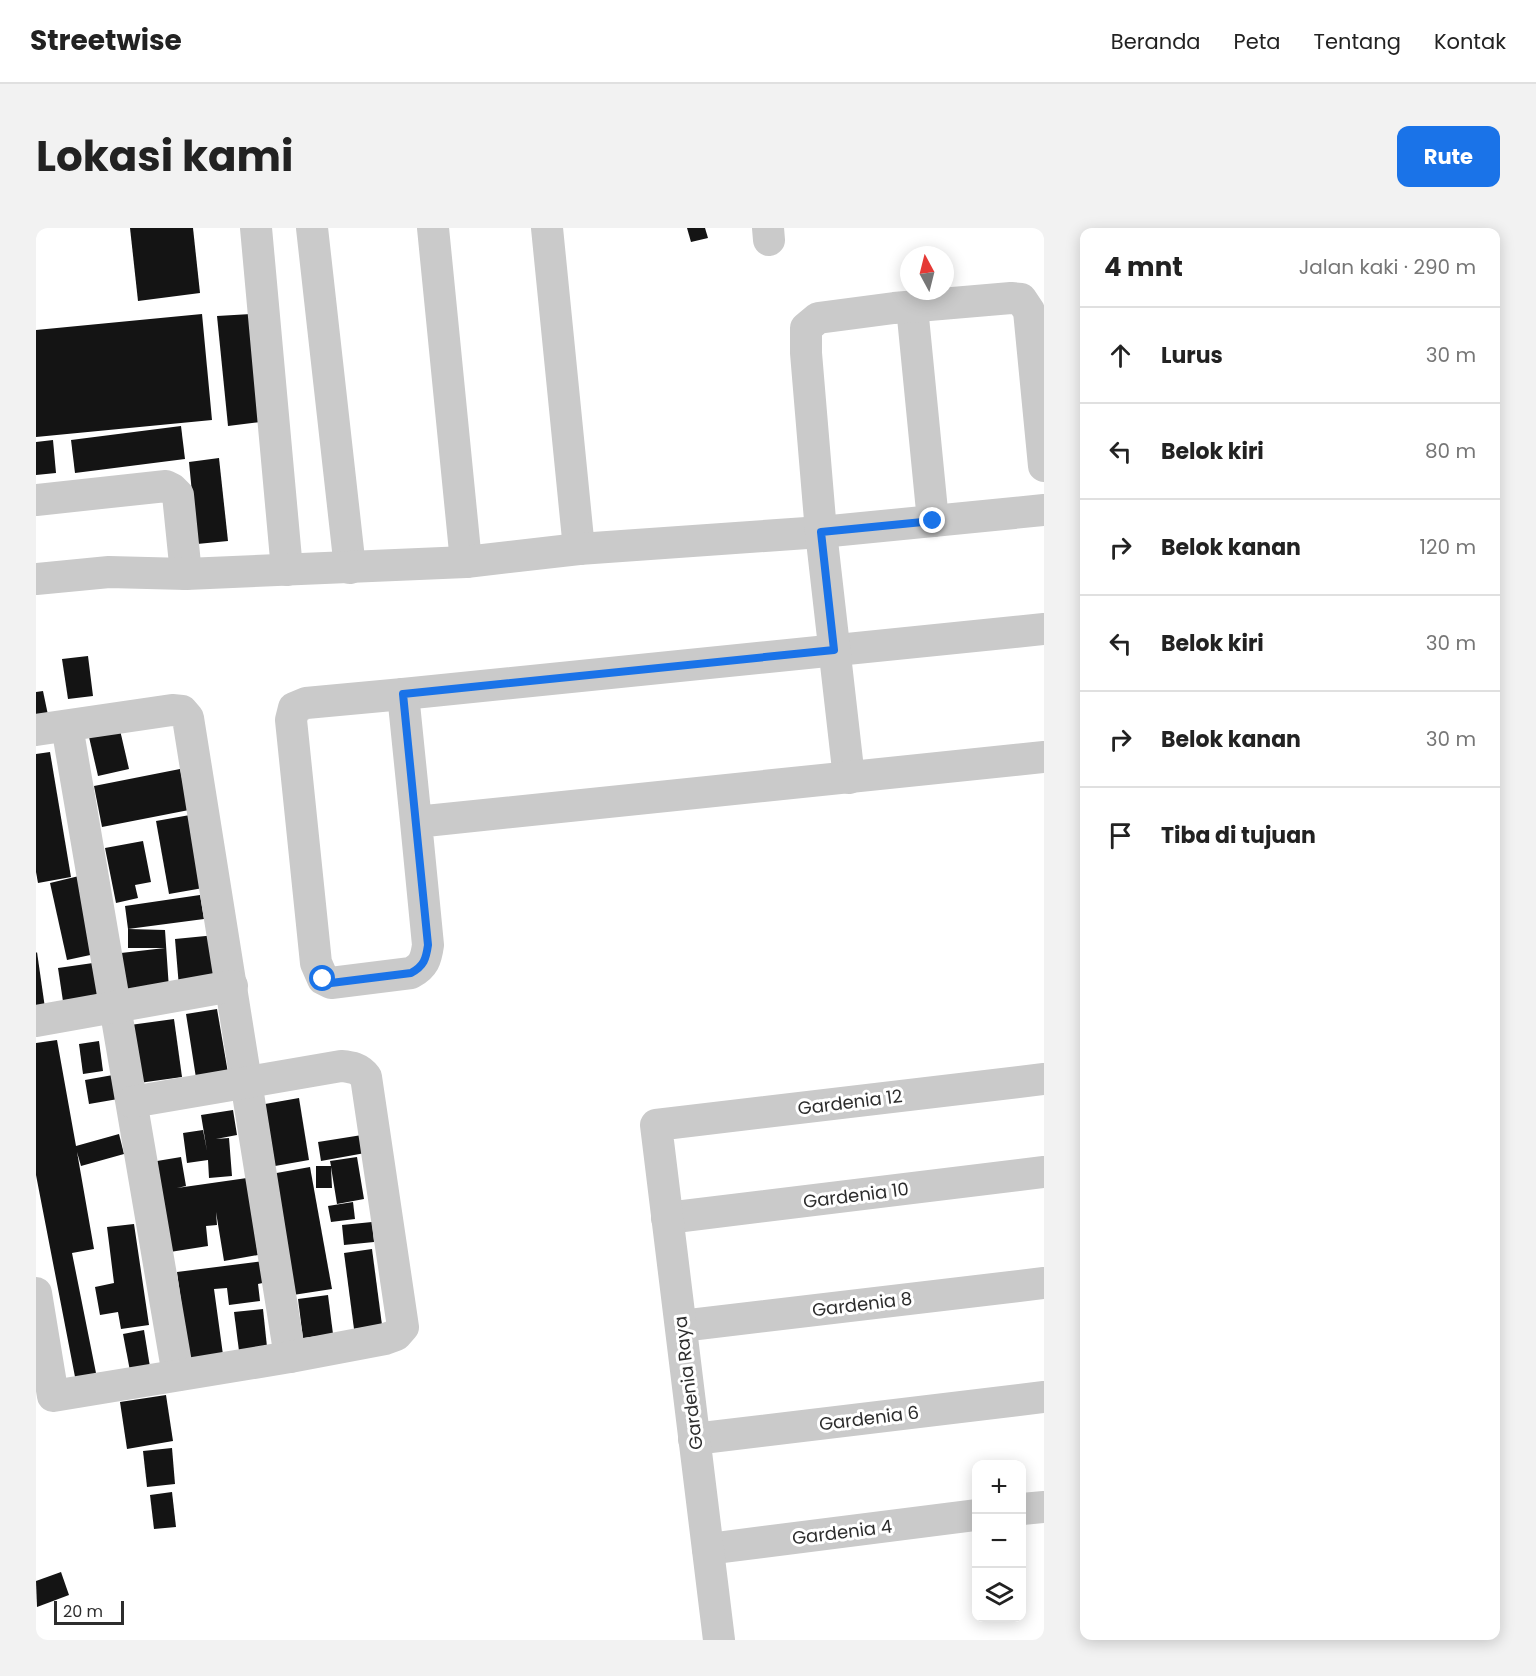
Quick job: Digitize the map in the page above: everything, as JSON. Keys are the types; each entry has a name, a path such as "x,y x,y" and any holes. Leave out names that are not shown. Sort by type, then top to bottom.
{"street":[{"path":"256,228 287,570"},
{"path":"312,228 350,568"},
{"path":"433,228 466,562"},
{"path":"547,228 579,549"},
{"path":"849,778 821,532 806,353 806,328 818,318 912,307 1021,299 1029,311 1044,466"},
{"path":"912,307 933,521"},
{"path":"36,500 166,486 178,495 186,574"},
{"path":"36,579 109,572 186,574 466,562 579,549 821,532 1044,510"},
{"path":"403,694 428,945 426,959 419,968 411,973 331,983 323,979 316,963 291,720 294,708 306,703 1044,629"},
{"path":"36,730 172,710 182,711 188,718 290,1357"},
{"path":"68,726 178,1376"},
{"path":"416,822 1044,757"},
{"path":"36,1021 232,986"},
{"path":"36,1293 44,1397 290,1357 385,1339 396,1335 403,1327 368,1088 366,1077 361,1071 353,1067 341,1066 132,1102"},
{"name":"Gardenia 12","path":"656,1125 1044,1079"},
{"name":"Gardenia Raya","path":"656,1125 719,1640"},
{"name":"Gardenia 10","path":"668,1218 1044,1172"},
{"name":"Gardenia 8","path":"681,1326 1044,1283"},
{"name":"Gardenia 6","path":"694,1439 1044,1397"},
{"path":"1026,1509 1044,1507"},
{"name":"Gardenia 4","path":"708,1549 972,1516"}],"building":[{"path":"130,228 193,228 200,293 138,301"},
{"path":"687,228 705,228 708,238 691,242"},
{"path":"202,314 212,420 36,437 36,330"},
{"path":"251,314 261,422 228,426 217,316"},
{"path":"181,426 185,459 75,473 71,440"},
{"path":"53,440 56,473 36,475 36,442"},
{"path":"219,458 228,541 197,544 189,462"},
{"path":"88,656 93,696 68,699 62,659"},
{"path":"43,691 48,715 36,717 36,692"},
{"path":"120,730 129,769 98,776 89,737"},
{"path":"50,752 71,877 38,883 36,872 36,754"},
{"path":"180,769 189,810 102,827 94,786"},
{"path":"190,815 203,888 169,894 156,821"},
{"path":"143,841 151,882 135,885 138,898 116,903 105,848"},
{"path":"79,876 95,954 67,960 50,883"},
{"path":"200,895 204,919 128,929 125,906"},
{"path":"128,929 165,930 169,989 126,994 121,953 165,948 128,948"},
{"path":"216,935 220,984 179,987 175,939"},
{"path":"36,953 45,1008 36,1009"},
{"path":"93,963 99,1002 64,1008 58,968"},
{"path":"217,1009 228,1073 196,1078 186,1014"},
{"path":"174,1019 182,1077 139,1083 130,1025"},
{"path":"57,1040 76,1146 119,1134 124,1154 81,1166 77,1152 94,1249 72,1253 97,1378 76,1382 36,1175 36,1043"},
{"path":"99,1041 103,1071 83,1074 79,1044"},
{"path":"113,1075 118,1099 89,1104 85,1080"},
{"path":"299,1098 309,1160 275,1166 265,1104"},
{"path":"233,1110 237,1135 216,1139 229,1138 232,1176 209,1178 208,1160 187,1163 183,1133 203,1130 207,1151 201,1115"},
{"path":"362,1135 365,1153 321,1161 318,1142"},
{"path":"181,1157 186,1186 177,1188 247,1178 258,1255 224,1261 216,1212 217,1225 206,1226 208,1246 170,1252 157,1161"},
{"path":"357,1157 364,1199 337,1204 331,1167 332,1188 316,1188 316,1166 331,1166 330,1161"},
{"path":"310,1167 332,1289 293,1295 271,1174"},
{"path":"353,1202 355,1219 331,1222 328,1206"},
{"path":"372,1222 374,1242 344,1245 342,1225"},
{"path":"134,1224 149,1325 121,1329 118,1312 100,1315 95,1287 114,1283 107,1227"},
{"path":"372,1249 382,1325 354,1329 344,1253"},
{"path":"264,1261 267,1282 258,1284 260,1301 229,1305 227,1288 214,1289 224,1362 190,1366 177,1272"},
{"path":"328,1295 333,1334 303,1338 298,1299"},
{"path":"263,1309 267,1347 239,1351 234,1312"},
{"path":"144,1330 150,1367 130,1371 123,1334"},
{"path":"166,1395 173,1441 127,1449 120,1402"},
{"path":"172,1448 175,1484 147,1487 143,1451"},
{"path":"172,1492 176,1527 154,1529 150,1495"},
{"path":"61,1572 69,1595 37,1607 36,1581"}],"route":[{"path":"323,979 331,983 411,973 419,968 426,959 428,945 403,694 834,650 821,532 933,521"}]}
